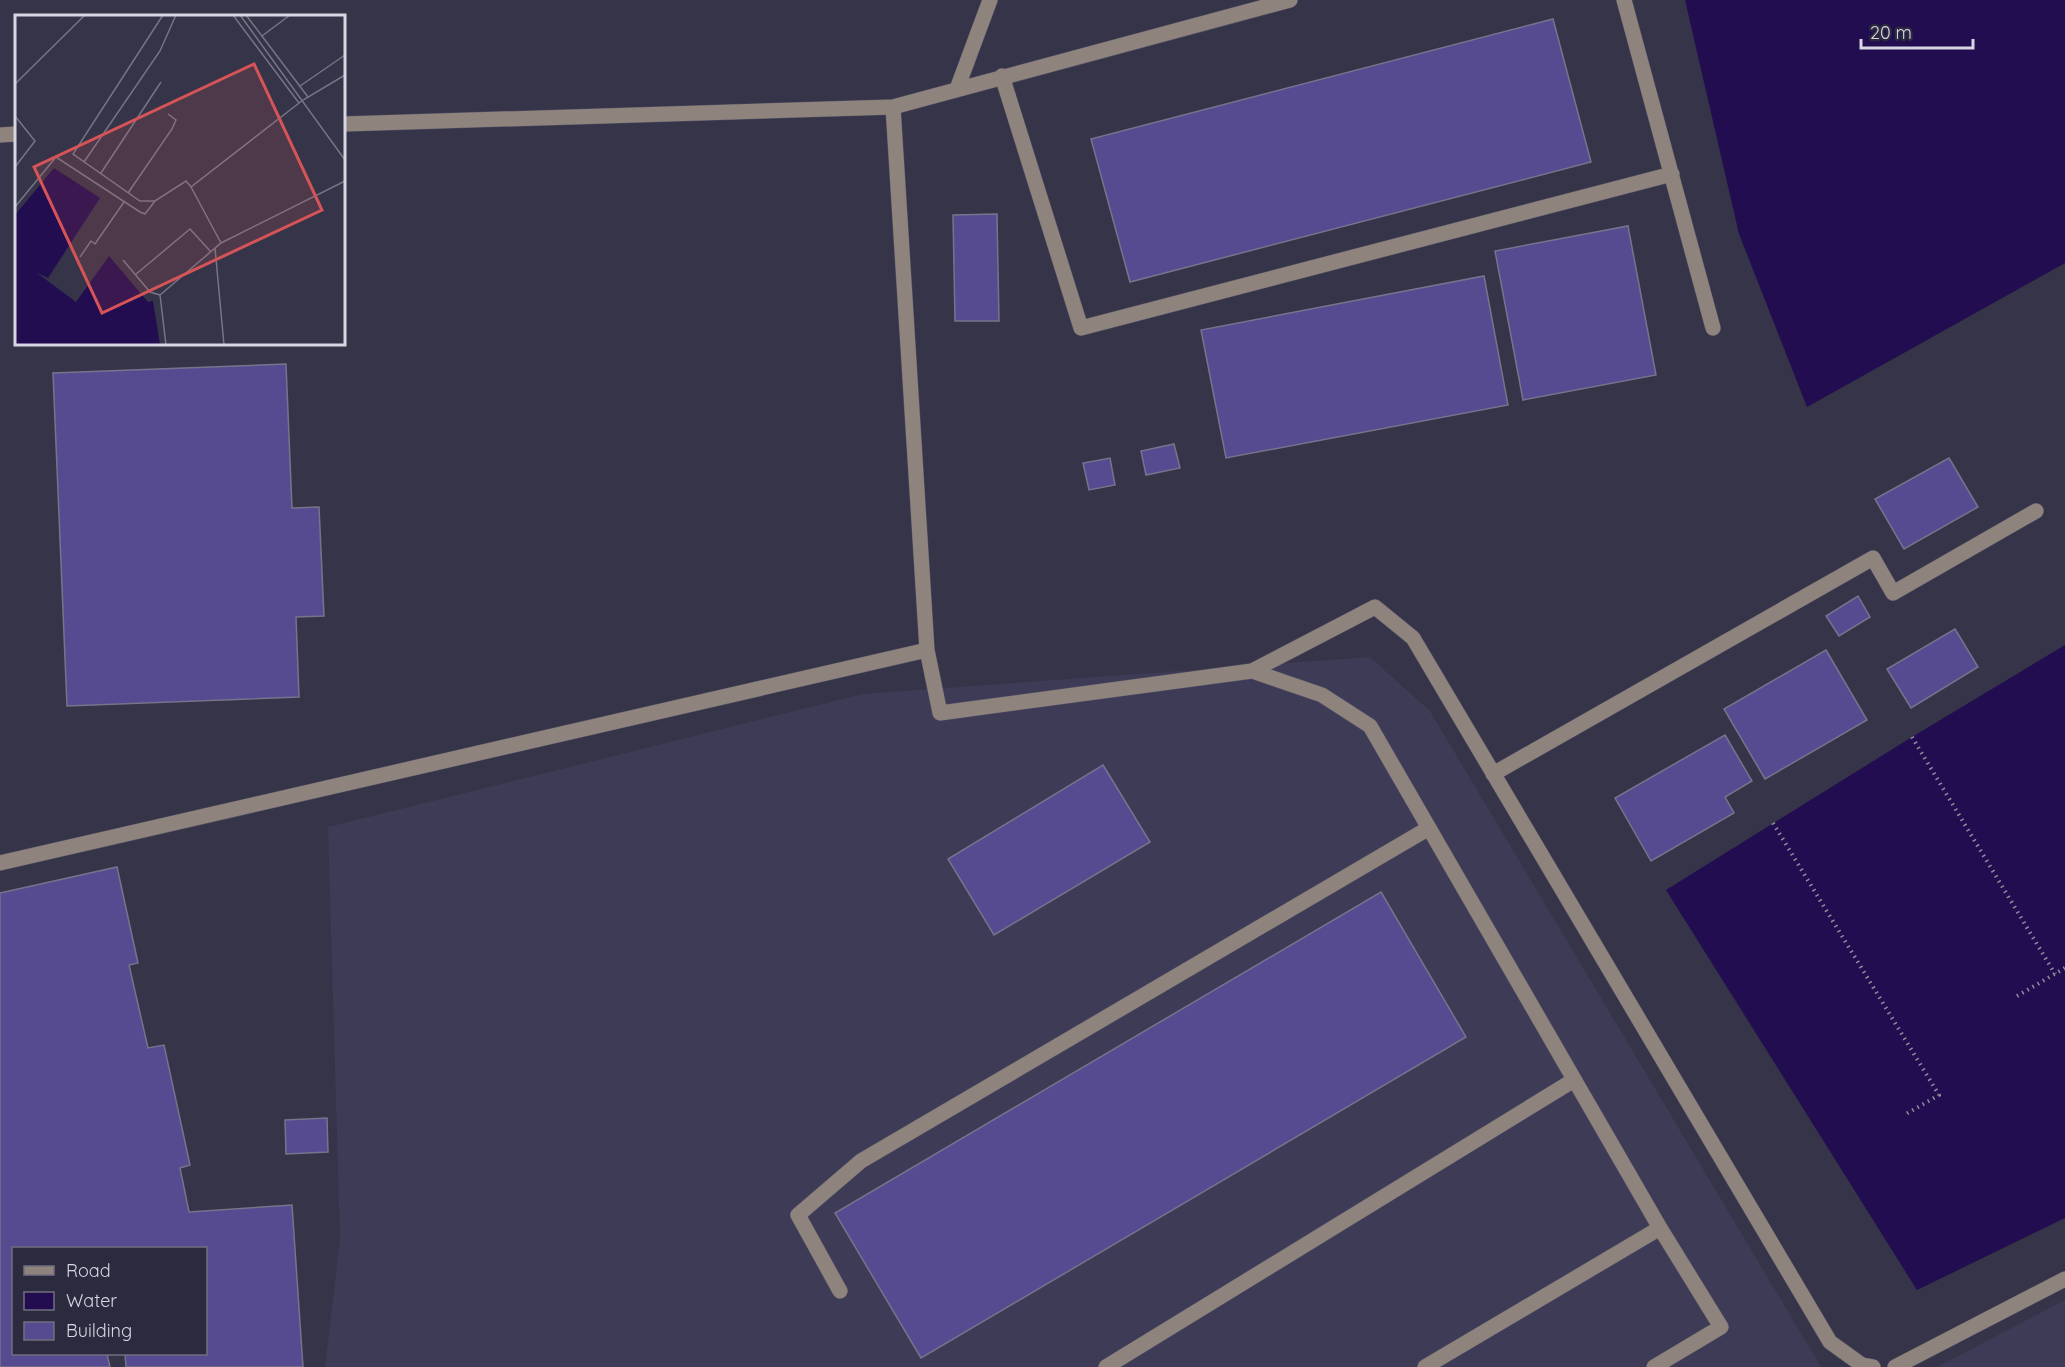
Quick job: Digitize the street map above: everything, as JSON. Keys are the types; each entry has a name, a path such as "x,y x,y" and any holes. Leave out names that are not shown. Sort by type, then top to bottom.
{"street":[{"path":"957,89 990,0"},
{"path":"345,124 893,107 1290,0"},
{"path":"1624,0 1713,328"},
{"path":"1002,76 1081,328 1672,174"},
{"path":"893,107 927,650 940,713 1252,671 1375,607 1413,638 1830,1342 1862,1365 1873,1367"},
{"path":"0,135 15,134"},
{"path":"1493,774 1873,558 1893,592 2036,511"},
{"path":"0,863 927,650"},
{"path":"1252,671 1322,695 1370,726 1660,1228 1721,1327 1654,1367"},
{"path":"840,1292 798,1215 861,1161 1429,828"},
{"path":"1106,1367 1574,1080"},
{"path":"1425,1367 1660,1228"},
{"path":"1895,1367 2065,1279"}],"path":[{"path":"1912,737 2055,974"},
{"path":"1773,823 1939,1095 1906,1114"},
{"path":"2017,996 2065,968"}],"shaded area":[{"path":"1370,657 1430,711 1821,1367 325,1367 340,1239 328,827 863,694"},
{"path":"2065,1300 2065,1367 1937,1367"}],"water":[{"path":"1685,0 2065,0 2065,263 1807,407 1739,234"},
{"path":"2065,645 2065,1218 1917,1290 1666,890"}],"building":[{"path":"1553,19 1591,162 1130,282 1091,139"},
{"path":"997,214 999,321 955,321 953,215"},
{"path":"1628,226 1656,375 1523,400 1495,251"},
{"path":"1484,276 1508,405 1226,458 1201,330"},
{"path":"286,364 292,508 319,507 324,616 296,617 299,697 67,706 53,373"},
{"path":"1174,444 1180,468 1146,475 1141,451"},
{"path":"1110,458 1115,485 1089,490 1083,463"},
{"path":"1949,458 1978,507 1904,549 1875,499"},
{"path":"1858,596 1870,617 1839,636 1826,616"},
{"path":"1955,629 1978,667 1911,708 1887,669"},
{"path":"1826,650 1867,720 1765,779 1724,709"},
{"path":"1725,735 1752,781 1725,797 1734,813 1651,861 1615,798"},
{"path":"1103,765 1150,842 994,935 948,859"},
{"path":"117,867 138,963 129,965 148,1048 164,1045 190,1165 180,1168 189,1212 292,1205 303,1367 126,1367 125,1355 207,1355 207,1247 12,1247 12,1355 107,1355 110,1367 0,1367 0,893"},
{"path":"1381,892 1466,1037 921,1358 835,1213"},
{"path":"327,1118 328,1152 286,1154 285,1120"}]}
